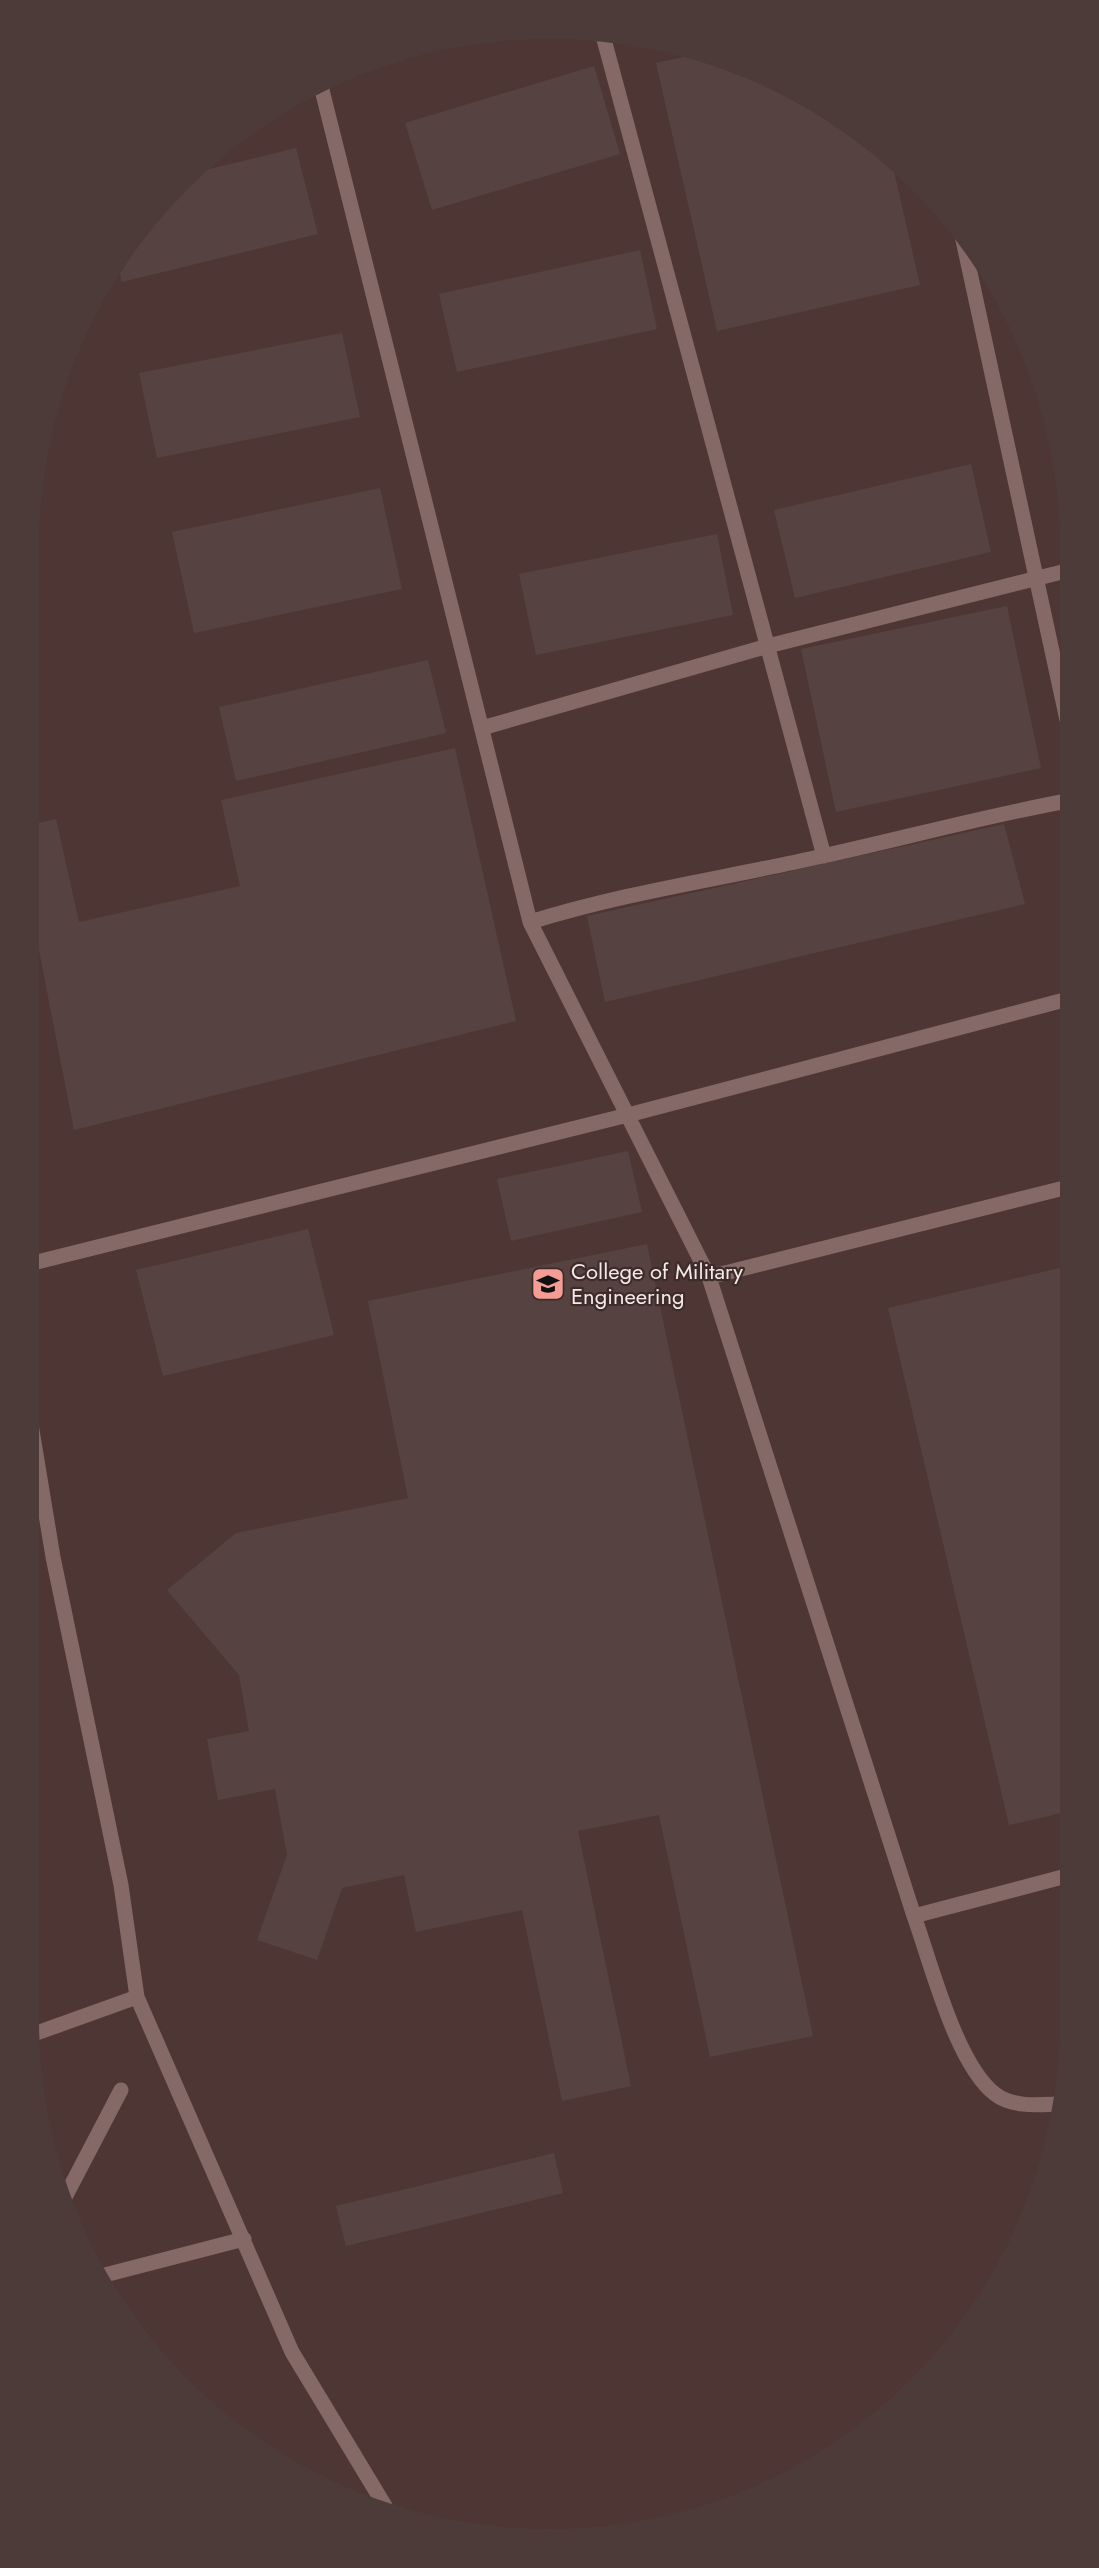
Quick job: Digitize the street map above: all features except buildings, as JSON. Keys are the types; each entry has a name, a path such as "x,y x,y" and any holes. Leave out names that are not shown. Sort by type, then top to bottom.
{"lane":[{"path":"604,42 824,856"},
{"path":"323,93 530,922 709,1277 914,1916 953,2026 974,2072 996,2095 1026,2106 1053,2104"},
{"path":"972,264 1060,688"},
{"path":"482,728 768,646 1060,572"},
{"path":"530,922 574,908 824,856 1004,813 1060,802"},
{"path":"39,1261 1060,1006"},
{"path":"709,1277 1060,1189"},
{"path":"39,1476 53,1557 121,1885 137,1997 292,2352 382,2501"},
{"path":"914,1916 1060,1878"},
{"path":"39,2032 137,1997"},
{"path":"69,2190 121,2090"},
{"path":"107,2274 244,2239"}],"shaded area":[{"name":"College of Military Engineering","path":"550,39 616,43 682,56 714,66 805,107 860,144 910,189 955,239 992,294 1021,354 1043,417 1056,483 1060,550 1060,2018 1056,2085 1043,2151 1033,2183 992,2274 955,2329 933,2355 886,2402 860,2424 805,2461 714,2502 649,2519 583,2528 516,2528 483,2525 417,2512 385,2502 294,2461 239,2424 213,2402 166,2355 144,2329 107,2274 78,2214 56,2151 43,2085 40,2052 39,550 43,483 56,417 66,385 107,294 144,239 166,213 213,166 239,144 294,107 324,92 385,66 417,56 483,43 516,40"}],"place":[{"name":"College of Military Engineering","path":"548,1284"}]}
